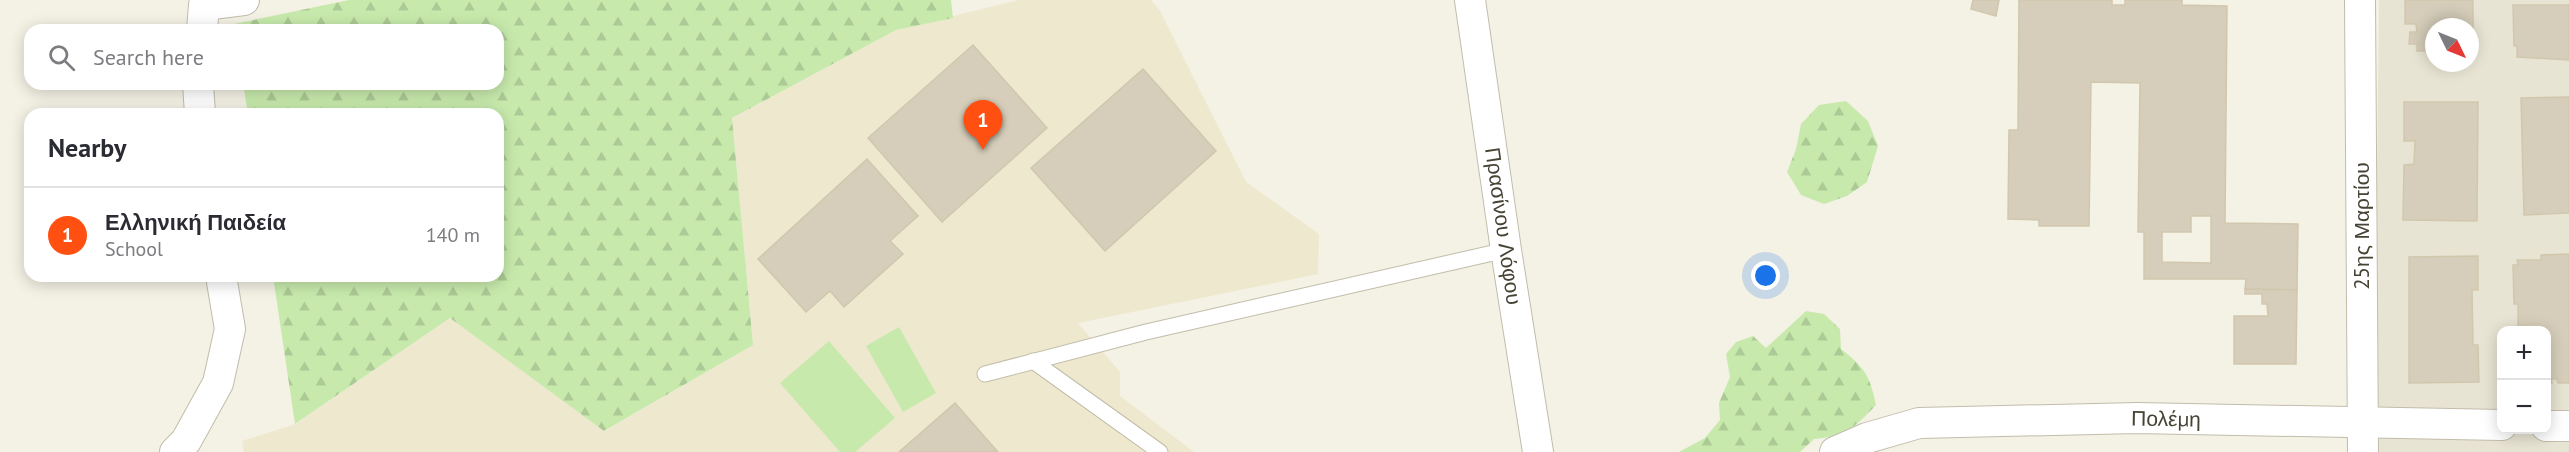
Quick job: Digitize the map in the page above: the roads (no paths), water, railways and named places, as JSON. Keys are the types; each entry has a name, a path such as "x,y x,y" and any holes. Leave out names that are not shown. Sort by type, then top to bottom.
{"street":[{"path":"203,12 244,0"},
{"name":"Πρασίνου Λόφου","path":"1470,0 1538,452"},
{"name":"25ης Μαρτίου","path":"2360,0 2363,438"},
{"path":"198,90 200,108"},
{"path":"175,452 186,441 218,383 230,329 222,282"},
{"name":"Πολέμη","path":"1835,452 1868,438 1919,423 2137,418 2363,438 2497,425"},
{"path":"2551,426 2569,426"}],"lane":[{"path":"985,374 1146,332 1506,250"},
{"path":"1033,362 1160,452"}],"place":[{"name":"Ελληνική Παιδεία","path":"983,150"}]}
